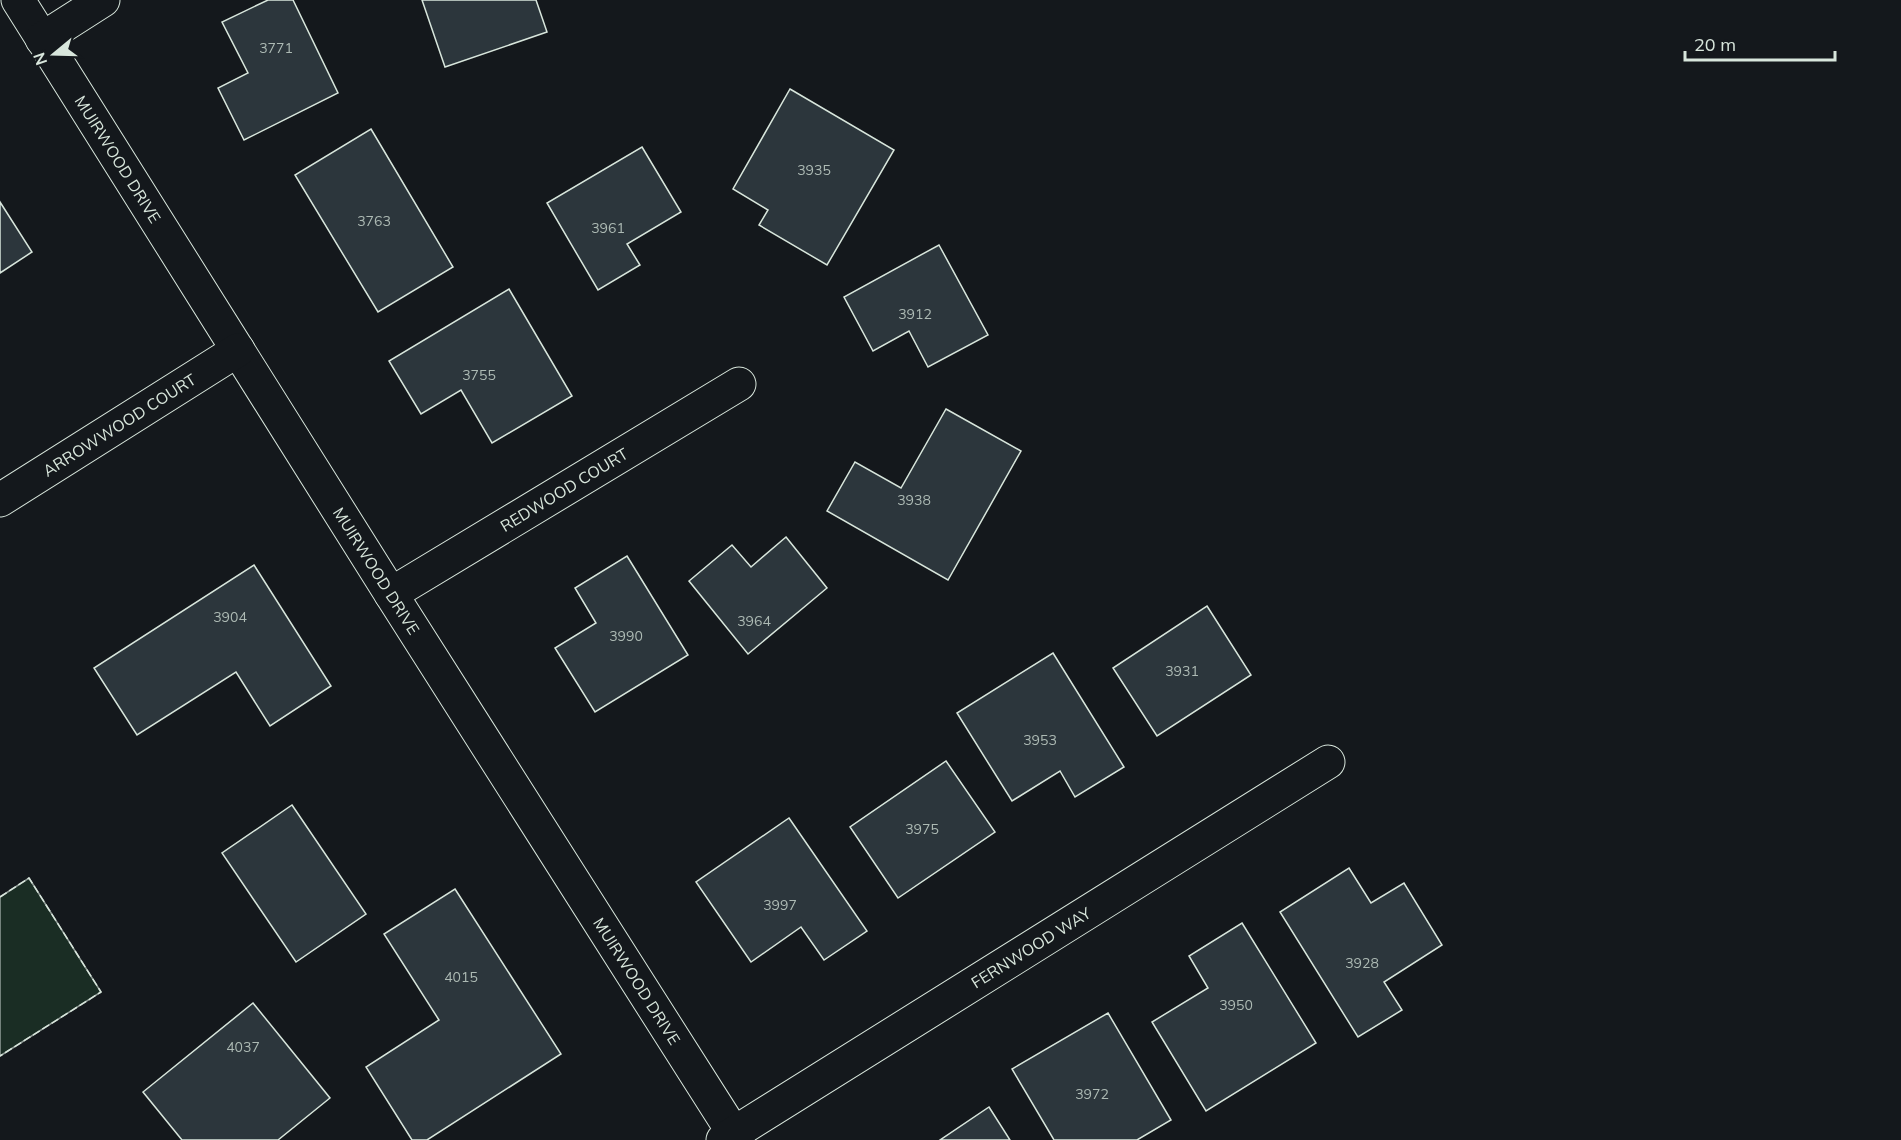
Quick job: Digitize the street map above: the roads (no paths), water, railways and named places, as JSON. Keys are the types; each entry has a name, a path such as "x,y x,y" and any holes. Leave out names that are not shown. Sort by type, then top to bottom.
{"street":[{"name":"MUIRWOOD DRIVE","path":"18,0 732,1138"},
{"path":"42,39 103,0"},
{"name":"ARROWWOOD COURT","path":"0,500 238,350"},
{"name":"REDWOOD COURT","path":"391,594 739,384"},
{"name":"FERNWOOD WAY","path":"732,1138 1328,762"}]}
